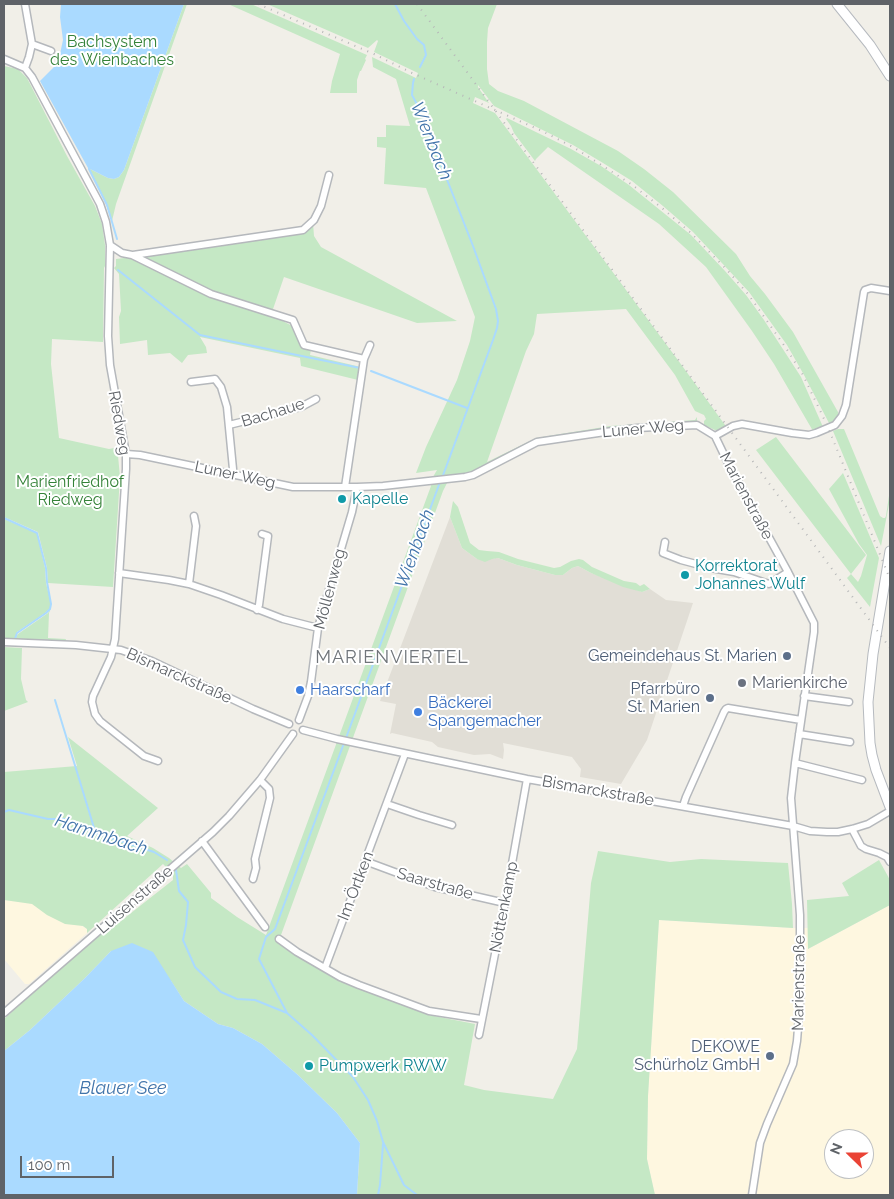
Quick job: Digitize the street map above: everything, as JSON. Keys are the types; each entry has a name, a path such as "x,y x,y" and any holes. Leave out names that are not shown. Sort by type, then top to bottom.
{"street":[{"path":"4,60 25,68 32,44 25,4"},
{"path":"837,4 867,41 890,76"},
{"path":"32,44 51,52"},
{"name":"Riedweg","path":"25,68 32,77 100,204 106,222 110,246 108,336 110,365 126,454 126,469 115,639 111,657 92,702 95,714 100,721 144,756 158,762"},
{"path":"132,255 303,230 314,220 321,206 329,175"},
{"path":"110,246 211,294 293,320 304,346 364,358"},
{"path":"110,256 122,253"},
{"path":"715,436 733,426 742,424 809,435 835,425 842,416 846,405 865,290 871,288 890,291"},
{"path":"345,487 364,358 370,345"},
{"path":"190,382 215,379 221,387 227,407 233,474"},
{"name":"Bachaue","path":"229,425 301,407 316,399"},
{"name":"Luner Weg","path":"126,454 140,455 293,487 382,486 473,475 536,442 637,428 697,425 715,436"},
{"name":"Marienstraße","path":"715,436 814,623 794,764 791,804 800,915 800,1002 797,1042 793,1064 766,1124 760,1143 752,1195"},
{"name":"Möllenweg","path":"299,720 311,682 318,628 352,512 357,486"},
{"path":"190,584 196,526 194,516"},
{"path":"256,610 259,605 268,536 262,534"},
{"path":"665,542 663,553 681,560 734,572 769,584 788,572"},
{"path":"890,551 872,654 868,702 872,755 890,809"},
{"path":"119,573 190,584 256,610 318,628"},
{"name":"Bismarckstraße","path":"4,642 76,645 113,649 135,654 252,709 289,724"},
{"path":"804,696 849,702"},
{"path":"683,806 726,709 801,720"},
{"path":"293,720 299,720 303,724 303,730 299,734 293,734 289,730 289,724 293,720"},
{"name":"Bismarckstraße","path":"303,730 405,754 793,826 810,831 838,832 852,829 868,824 890,809"},
{"name":"Luisenstraße","path":"4,1013 180,862 229,816 260,780 293,734"},
{"path":"799,734 850,742"},
{"name":"Im Örtken","path":"325,968 405,754"},
{"path":"794,764 862,780"},
{"name":"Nöttenkamp","path":"479,1035 527,778"},
{"path":"253,879 256,868 255,858 270,798 269,789 260,780"},
{"path":"387,804 452,825"},
{"path":"852,829 862,846 887,857 890,862"},
{"path":"202,841 265,927"},
{"name":"Saarstraße","path":"365,861 435,887 505,902"},
{"path":"278,939 340,977 359,985 429,1011 482,1019"}],"shaded area":[{"path":"450,517 462,548 477,559 498,558 555,575 563,575 578,566 591,573 642,592 650,589 666,600 693,603 647,740 621,784 580,777 581,769 572,757 503,743 503,759 490,754 474,755 438,747 432,742 390,734 396,704 380,701"},
{"path":"4,900 41,906 73,920 87,929 87,933 29,984 25,984 4,959"},
{"path":"890,905 890,1195 655,1195 647,1159 648,1096 659,920 808,928 808,949"}],"green space":[{"path":"184,4 187,4 116,204 112,221 88,168 114,179 119,177 124,170"},
{"path":"228,4 251,4 367,55 357,80 357,93 330,93 340,54"},
{"path":"267,4 497,4 488,28 487,69 489,84 498,91 524,101 618,151 673,192 736,254 750,276 793,332 838,412 838,416 833,424 830,425 787,345 749,292 693,232 632,181 573,145 494,106 478,85 489,103 475,97 473,103 495,113 683,367 725,425 725,428 721,431 704,425 706,419 704,415 695,411 675,375 626,309 537,314 534,334 526,351 487,462 536,438 610,426 695,420 697,417 697,421 692,423 623,427 538,439 468,474 450,477 443,491 277,942 339,981 429,1015 475,1024 464,1085 484,1090 553,1099 577,1049 591,883 598,851 670,862 701,859 788,863 793,928 659,920 648,1096 647,1159 655,1195 357,1195 360,1143 337,1113 298,1075 262,1044 233,1028 218,1024 184,1001 171,981 111,951 30,1030 4,1051 4,1019 93,939 110,926 103,935 173,880 173,875 163,864 87,933 87,929 83,926 65,924 47,915 32,904 4,900 4,772 77,766 68,737 158,808 127,836 153,848 181,868 187,864 211,893 211,898 266,935 431,486 430,482 437,470 416,473 457,380 470,341 475,317 426,188 384,184 386,148 377,147 377,137 386,137 386,125 410,126 396,79 373,67 372,57 416,78 418,73 374,52 377,40 368,48"},
{"name":"Marienfriedhof Riedweg","path":"4,66 18,69 27,78 95,206 102,224 105,245 103,342 52,339 51,364 59,438 109,449 117,445 120,477 113,587 48,583 47,568 38,532 4,517"},
{"path":"507,118 601,166 629,185 691,235 746,295 764,320 801,377 823,427 813,431 774,364 706,267 659,224 548,147 535,161 514,133"},
{"path":"313,223 314,236 321,247 457,321 417,323 284,277 272,312 212,293 139,257 304,231"},
{"path":"132,257 210,296 275,317 300,330 311,349 310,355 365,368 358,380 301,366 300,358 200,337 207,353 188,355 182,363 170,353 148,355 147,340 120,344 119,274 114,268 116,266 116,259"},
{"path":"844,429 880,516 883,518 886,516 890,489 890,499 881,546 833,431"},
{"path":"776,437 866,555 851,574 756,450"},
{"path":"843,473 879,558 870,607 847,578 851,574 858,582 867,555 829,489"},
{"path":"453,501 458,507 470,543 479,550 499,552 554,568 579,559 624,581 636,583 640,586 644,584 650,589 642,592 623,587 578,566 563,575 555,575 498,558 485,562 477,559 462,548 450,517"},
{"path":"4,519 37,533 51,603 50,608 45,613 17,632 15,639 18,634 48,613 51,608 48,638 66,639 65,642 4,640"},
{"path":"4,647 22,648 21,679 28,702 4,711"},
{"path":"879,860 890,880 890,905 808,949 807,900 849,896 842,883"}],"water":[{"name":"Bachsystem des Wienbaches","path":"61,4 184,4 124,170 119,177 114,179 88,168 40,81 58,63 63,40 60,17"},
{"name":"Blauer See","path":"132,943 153,952 184,1001 218,1024 233,1028 262,1044 298,1075 337,1113 360,1143 357,1195 4,1195 4,1051 30,1030 111,951"}],"waterway":[{"name":"Wienbach","path":"395,4 404,21 417,39 424,45 426,55 420,67"},
{"name":"Wienbach","path":"414,79 412,95 419,108 473,246 496,309 498,321 493,340 442,478"},
{"path":"89,167 107,205 117,239"},
{"path":"118,270 200,335 360,368"},
{"path":"371,371 467,408"},
{"name":"Wienbach","path":"346,738 440,482"},
{"path":"4,518 37,533 46,568 51,604 50,609 46,613 17,633 15,639"},
{"path":"55,700 95,831"},
{"name":"Wienbach","path":"287,1013 259,959 266,937 275,929 344,743"},
{"name":"Hammbach","path":"4,812 9,810 48,819 65,819 95,833 154,852 167,860"},
{"name":"Hammbach","path":"176,870 179,891 188,902 183,940 195,967 221,992 237,999 255,1000 287,1013 312,1035 353,1077 368,1100 383,1142 404,1185 417,1195"},
{"path":"378,1195 383,1144"}],"railway":[{"path":"258,4 374,54 573,147 631,184 691,233 748,294 803,375 827,425 890,579"},
{"path":"417,4 890,648"}],"place":[{"name":"Kapelle","path":"342,499"},
{"name":"Korrektorat Johannes Wulf","path":"685,575"},
{"name":"Gemeindehaus St. Marien","path":"787,656"},
{"name":"Marienkirche","path":"742,683"},
{"name":"Haarscharf","path":"300,690"},
{"name":"Pfarrbüro St. Marien","path":"710,698"},
{"name":"Bäckerei Spangemacher","path":"418,712"},
{"name":"DEKOWE Schürholz GmbH","path":"770,1056"},
{"name":"Pumpwerk RWW","path":"309,1066"}],"district":[{"name":"MARIENVIERTEL","path":"392,658"}]}
